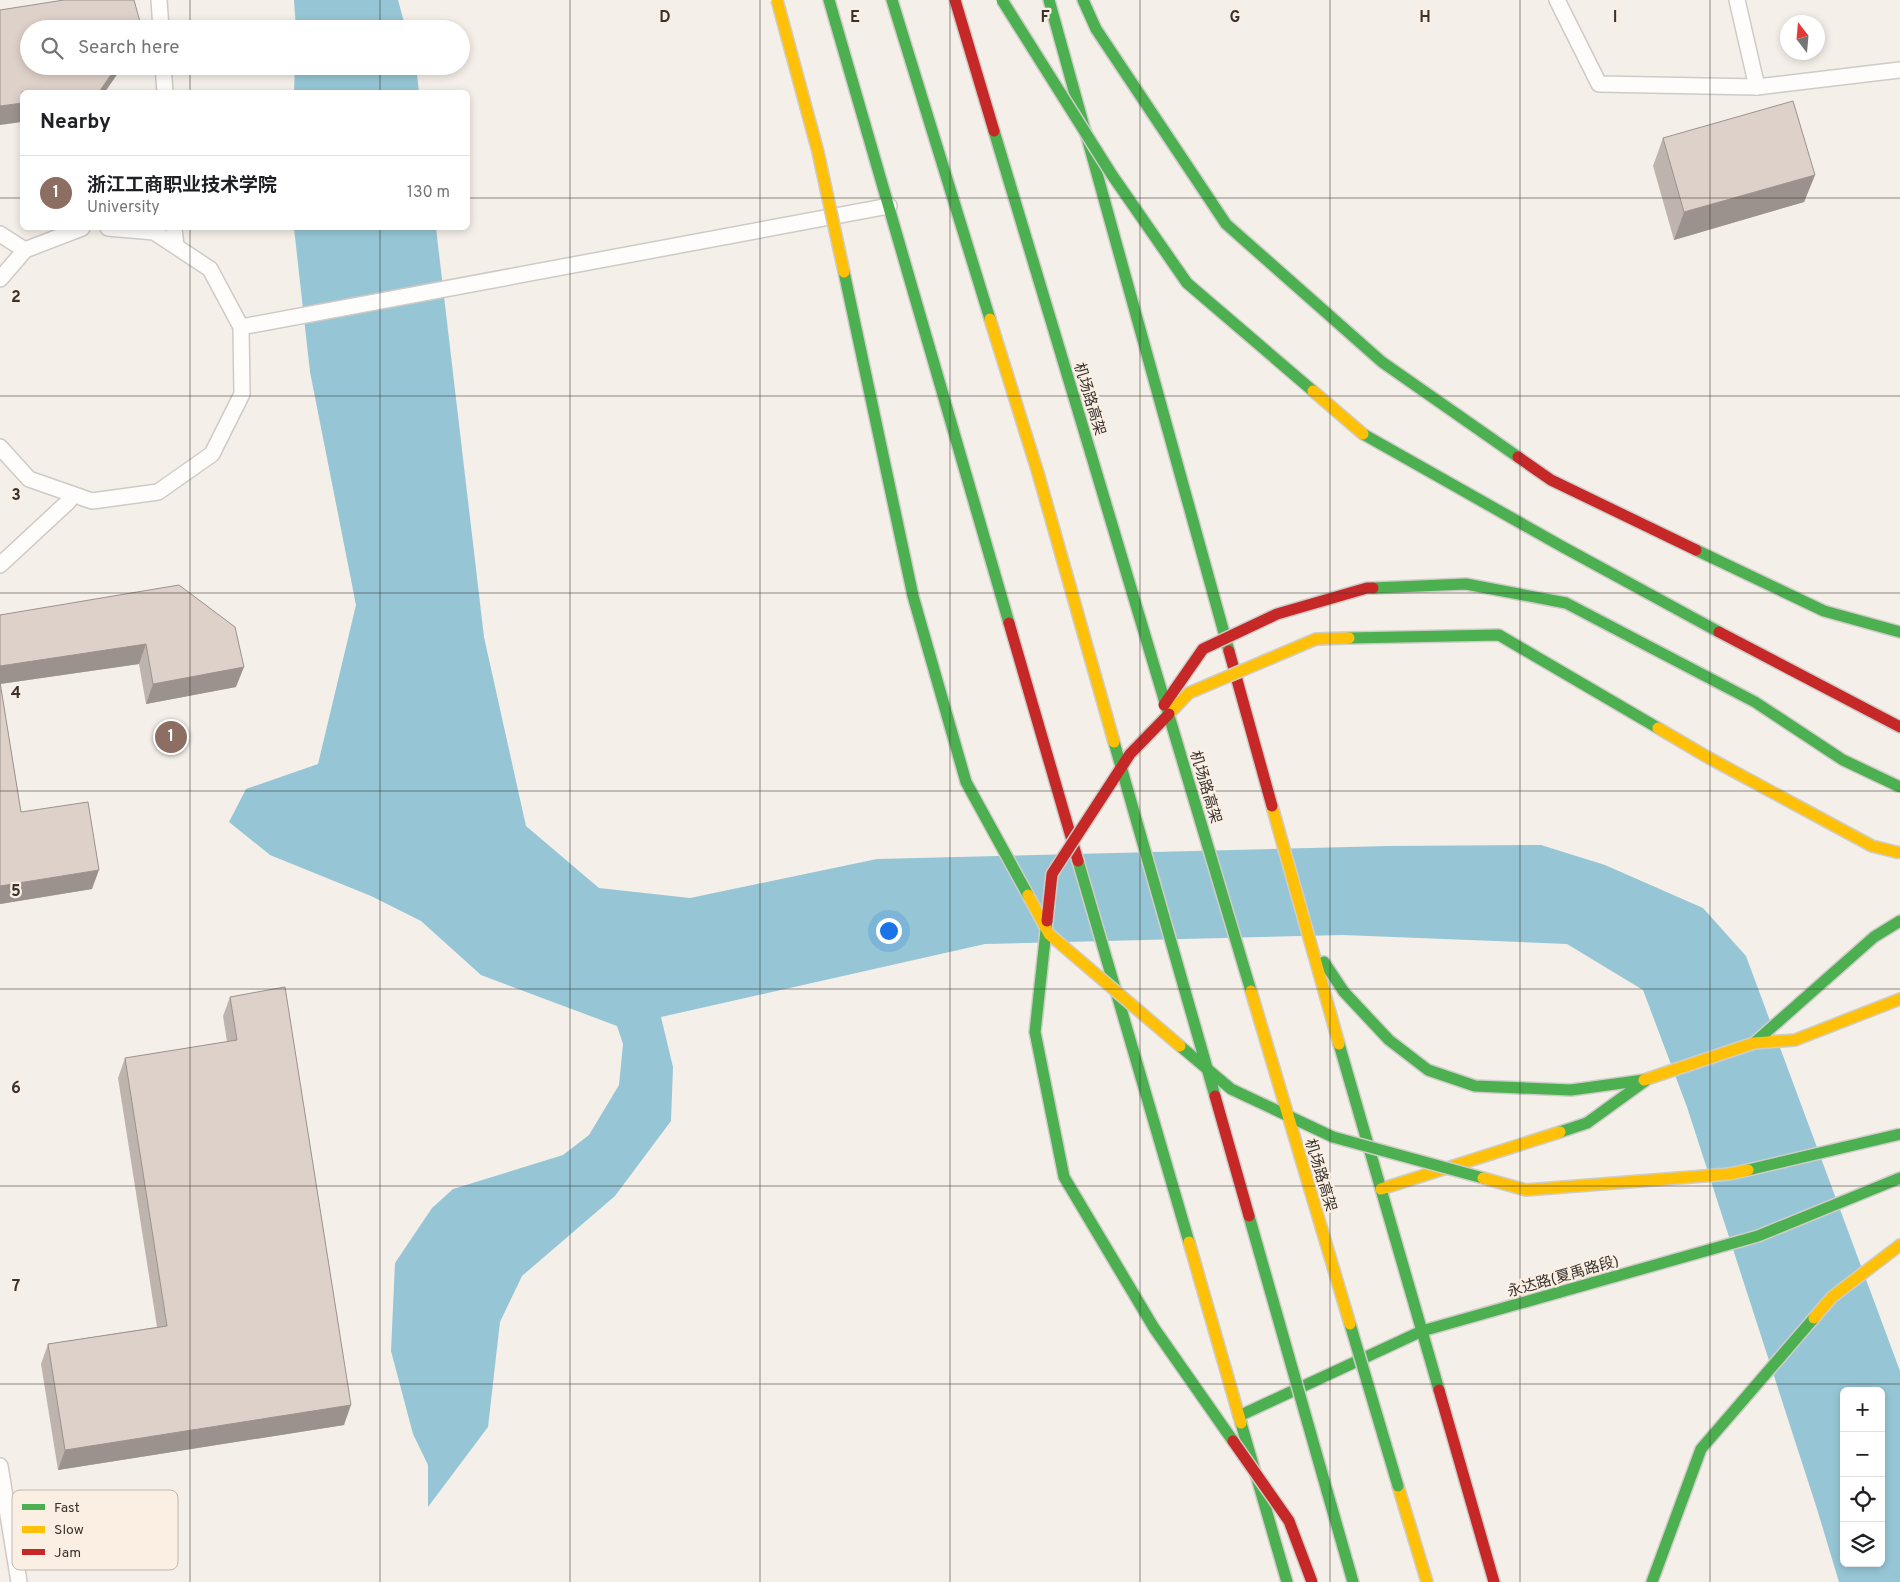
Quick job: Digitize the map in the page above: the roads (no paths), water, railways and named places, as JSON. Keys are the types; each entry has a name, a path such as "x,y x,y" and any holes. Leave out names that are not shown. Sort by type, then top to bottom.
{"main road":[{"path":"777,0 818,152 913,596 966,782 1049,934 1231,1089 1333,1137 1526,1190 1729,1174 1900,1134"},
{"path":"829,0 1287,1582"},
{"path":"892,0 1038,473 1352,1582"},
{"name":"机场路高架","path":"955,0 1427,1582"},
{"path":"1002,0 1112,175 1187,283 1363,434 1494,510 1738,643 1900,727"},
{"path":"1049,0 1307,936 1494,1582"},
{"path":"1083,0 1096,29 1226,224 1382,362 1551,480 1824,611 1900,632"},
{"path":"1312,1582 1289,1521 1154,1328 1064,1177 1035,1032 1052,874 1130,754 1203,649 1277,614 1367,588 1466,584 1566,603 1754,702 1844,760 1900,787"},
{"path":"1130,754 1189,693 1316,639 1499,635 1709,758 1872,846 1900,853"},
{"path":"1754,1043 1874,937 1900,921"},
{"path":"1307,936 1344,992 1389,1040 1428,1070 1474,1086 1571,1090 1646,1080 1754,1043 1795,1040 1900,999"},
{"path":"1381,1189 1587,1123 1646,1080"},
{"name":"永达路(夏禹路段)","path":"1239,1416 1422,1332 1758,1236 1896,1180"},
{"path":"1652,1582 1701,1450 1832,1298 1900,1245"}],"lane":[{"path":"159,0 160,20"},
{"path":"1557,0 1599,84 1757,87 1900,70"},
{"path":"1737,0 1757,87"},
{"path":"164,75 165,90"},
{"path":"241,328 889,206"},
{"path":"0,279 25,250 77,230"},
{"path":"0,447 29,479 92,501 158,492 212,454 242,394 241,328 210,269 154,232 131,230"},
{"path":"174,230 176,246"},
{"path":"0,234 25,250"},
{"path":"0,565 69,501"},
{"path":"0,1466 12,1539"}],"water":[{"path":"294,0 398,0 404,20 295,20"},
{"path":"295,75 417,75 419,90 294,90"},
{"path":"294,230 436,230 484,637 526,826 599,888 690,898 877,859 1388,846 1541,845 1605,865 1703,908 1746,956 1900,1371 1900,1582 1839,1582 1687,1107 1643,990 1567,944 1343,935 985,944 661,1017 673,1067 671,1121 615,1196 522,1276 500,1322 488,1427 428,1507 428,1465 413,1434 391,1351 395,1263 432,1208 453,1189 563,1155 589,1135 619,1085 623,1044 617,1026 481,975 421,921 371,896 270,855 229,822 246,789 318,764 356,605 310,372"}],"place":[{"name":"浙江工商职业技术学院","path":"171,737"}]}
